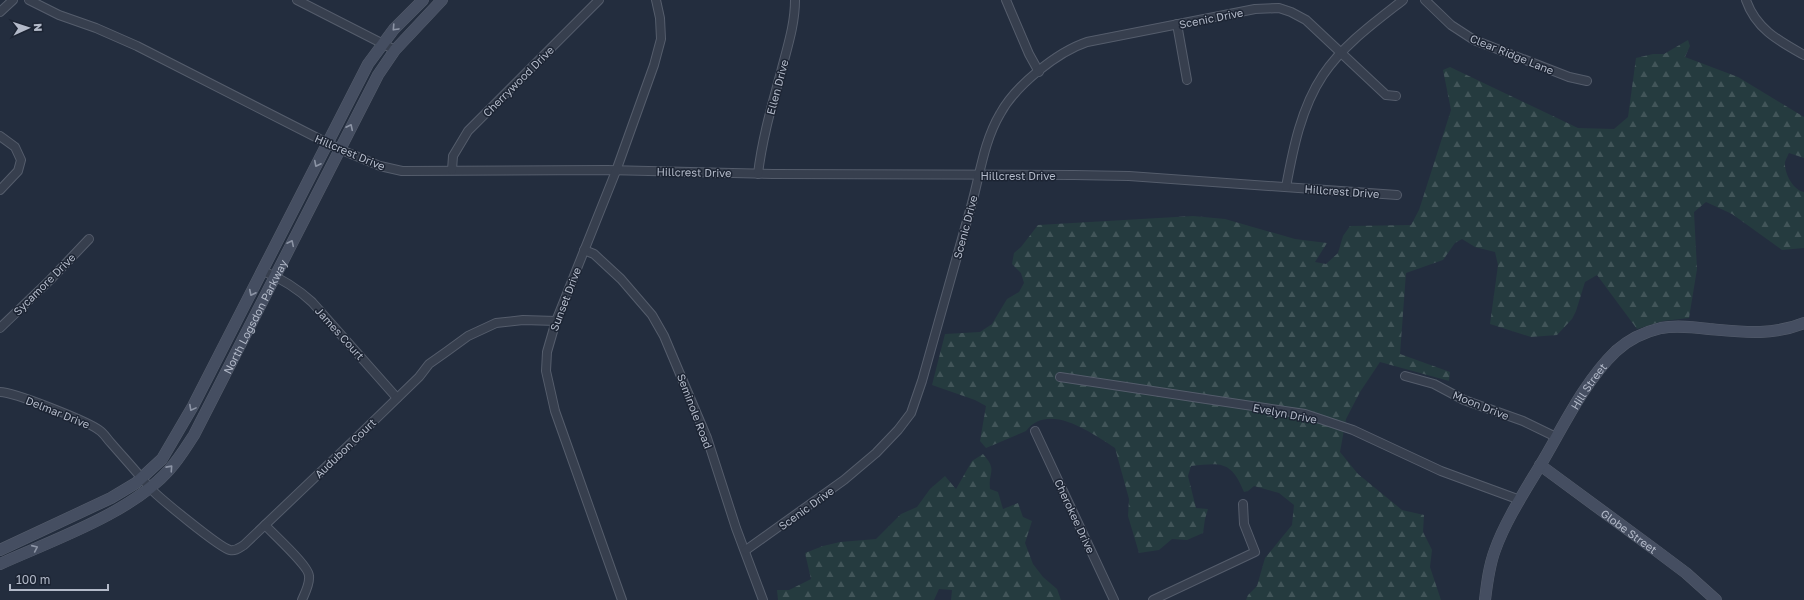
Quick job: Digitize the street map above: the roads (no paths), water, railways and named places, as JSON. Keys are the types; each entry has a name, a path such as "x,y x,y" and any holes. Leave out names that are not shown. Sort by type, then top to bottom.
{"main road":[{"name":"North Logsdon Parkway","path":"0,550 111,498 142,478 162,460 178,434 263,271 368,64 382,43 394,29 423,0"},
{"name":"North Logsdon Parkway","path":"0,564 122,507 150,488 169,471 194,435 378,75 395,50 442,0"},
{"name":"Hill Street","path":"1485,600 1487,578 1495,550 1507,523 1556,437 1588,386 1608,360 1626,343 1637,336 1662,328 1676,327 1750,333 1780,330 1804,323"},
{"name":"Globe Street","path":"1540,465 1654,548 1692,578 1716,600"}],"street":[{"path":"0,12 13,0"},
{"name":"Hillcrest Drive","path":"29,0 59,15 110,33 339,149 380,166 392,169 616,170 758,174 1129,176 1397,194"},
{"path":"297,0 395,50"},
{"name":"Cherrywood Drive","path":"452,170 453,156 468,131 599,0"},
{"name":"Sunset Drive","path":"622,600 560,425 546,371 547,352 556,321 616,170 658,50 661,28 656,0"},
{"name":"Ellen Drive","path":"758,174 769,115 791,35 795,12 795,0"},
{"path":"1006,0 1038,72"},
{"path":"1286,187 1301,123 1312,94 1323,74 1341,52 1403,0"},
{"name":"Clear Ridge Lane","path":"1425,0 1450,25 1474,40 1568,77 1587,81"},
{"path":"1746,0 1754,18 1760,26 1776,38 1804,55"},
{"name":"Scenic Drive","path":"746,550 820,499 855,472 898,430 911,412 922,381 978,175 999,115 1009,100 1038,72 1059,56 1078,46 1177,24 1279,4 1302,18 1386,94 1396,96"},
{"path":"1177,24 1187,80"},
{"path":"0,136 15,147 21,160 18,171 0,190"},
{"name":"Sycamore Drive","path":"0,328 50,280 88,240"},
{"name":"Seminole Road","path":"584,250 594,254 621,279 644,305 658,325 669,346 707,438 736,528 746,550 763,600"},
{"name":"James Court","path":"263,271 275,276 306,296 396,398"},
{"name":"Audubon Court","path":"150,488 206,535 229,550 240,548 396,398 429,364 462,340 481,329 509,320 556,321"},
{"name":"Moon Drive","path":"1405,376 1434,384 1464,400 1523,421 1556,437"},
{"name":"Evelyn Drive","path":"1060,377 1305,414 1353,430 1441,471 1520,500"},
{"name":"Delmar Drive","path":"0,392 37,403 86,422 99,430 120,451 150,488"},
{"name":"Cherokee Drive","path":"1035,432 1114,600"},
{"path":"1153,600 1255,552 1244,524 1243,504"},
{"path":"265,525 302,562 308,571 309,580 302,600"}]}
